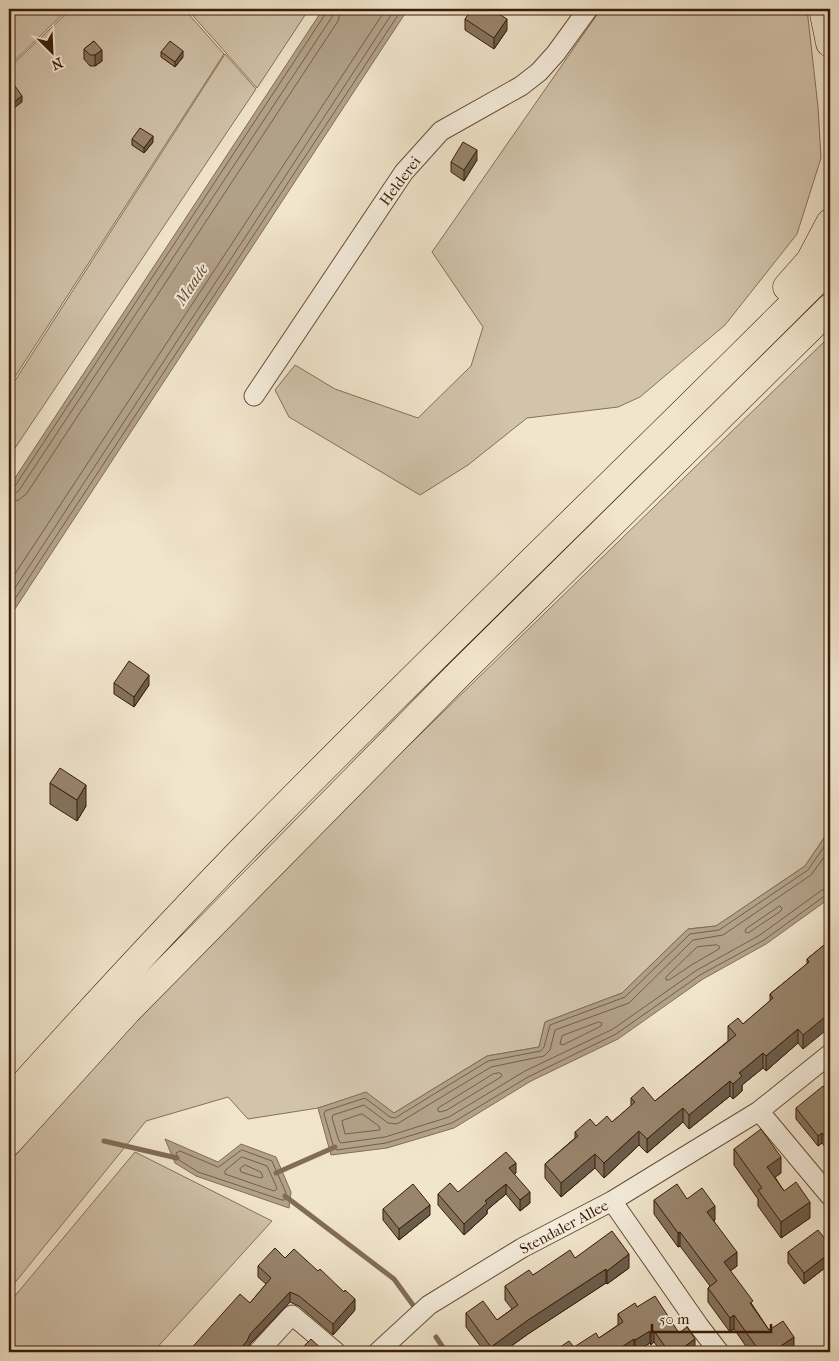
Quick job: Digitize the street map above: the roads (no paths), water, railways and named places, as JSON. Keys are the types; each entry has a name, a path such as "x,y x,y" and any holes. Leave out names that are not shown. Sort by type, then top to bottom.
{"highway":[{"path":"823,9 830,43"},
{"path":"748,349 759,319 810,262 830,223"},
{"path":"9,1101 104,995 253,839 444,647 830,267"},
{"path":"9,1141 127,1011 460,673 830,308"}],"street":[{"name":"Helderei","path":"254,396 404,172 441,131 521,86 539,72 556,53 588,9"},
{"name":"Stendaler Allee","path":"378,1352 429,1305 522,1248 612,1201 759,1111 830,1054"},
{"path":"759,1111 830,1196"},
{"path":"612,1201 719,1352"},
{"path":"258,1352 292,1315 336,1352"}],"water":[{"name":"Maade","path":"323,9 408,9 9,618 9,487"},
{"path":"830,829 830,898 766,944 703,979 618,1039 531,1081 454,1128 387,1148 331,1155 318,1108 366,1092 394,1113 487,1056 539,1047 545,1022 622,993 688,929 716,926 805,866"},
{"path":"165,1139 218,1162 241,1144 276,1157 291,1192 289,1208 196,1176 175,1163"}],"waterway":[{"path":"104,1141 177,1158"},
{"path":"276,1173 335,1147"},
{"path":"285,1196 394,1279 413,1305"},
{"path":"436,1337 446,1352"}]}
